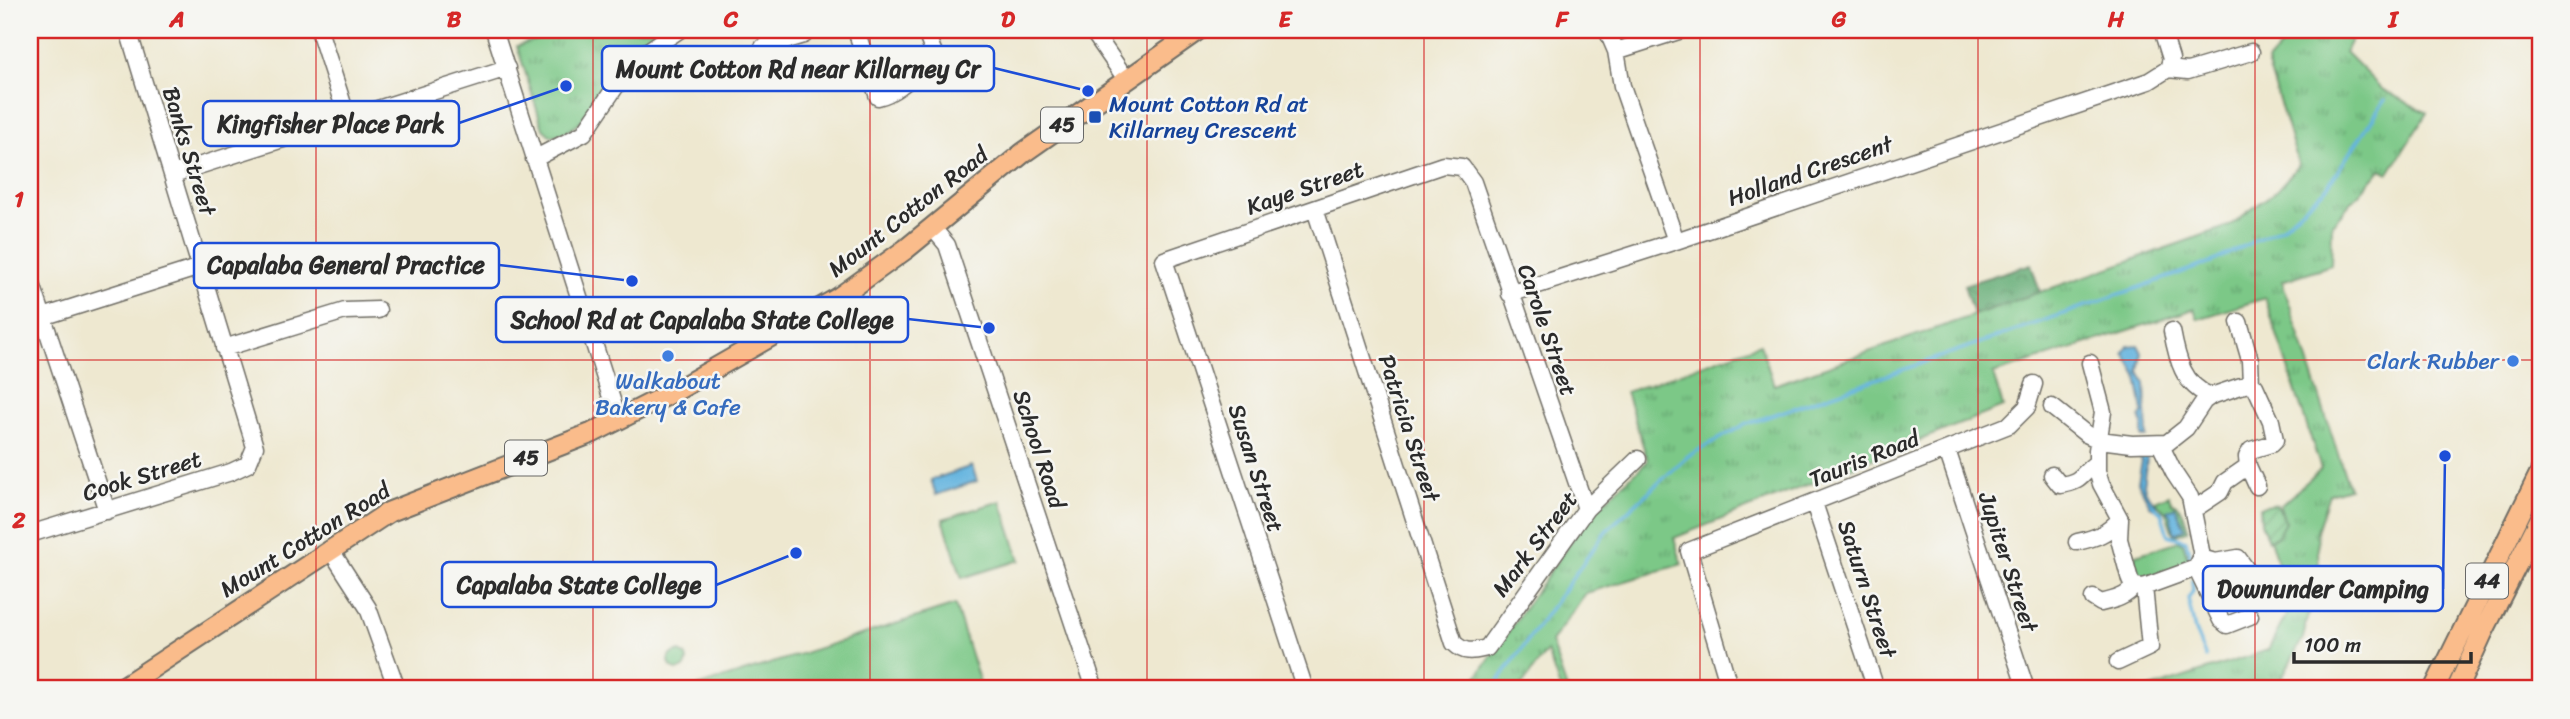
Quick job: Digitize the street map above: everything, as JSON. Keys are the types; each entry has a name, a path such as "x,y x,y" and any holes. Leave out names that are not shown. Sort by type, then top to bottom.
{"main road":[{"name":"Mount Cotton Road","path":"120,689 366,525 410,502 592,433 677,390 838,298 932,227 1023,153 1198,30"},
{"name":"44","path":"2434,689 2540,473"},
{"name":"44","path":"2457,689 2540,519"}],"street":[{"name":"Banks Street","path":"128,30 255,447"},
{"path":"319,30 348,120"},
{"path":"494,30 618,419"},
{"path":"534,159 584,133 633,61 679,30"},
{"path":"856,30 878,97 901,86 935,56"},
{"path":"925,30 943,77"},
{"path":"1092,30 1126,79"},
{"path":"1606,30 1616,51 1622,86 1676,241"},
{"path":"1616,51 1682,30"},
{"path":"2162,30 2171,59 2168,69"},
{"path":"763,47 781,35 804,35"},
{"name":"Holland Crescent","path":"1510,294 1676,241 2149,81 2168,69 2188,71 2251,52"},
{"path":"173,174 506,68"},
{"name":"Kaye Street","path":"1164,260 1443,165 1462,167"},
{"name":"Carole Street","path":"1462,167 1473,182 1586,509"},
{"name":"Patricia Street","path":"1315,209 1454,643 1461,650 1469,652"},
{"name":"School Road","path":"932,227 947,245 1095,689"},
{"name":"Susan Street","path":"1164,260 1305,689"},
{"path":"36,319 200,267"},
{"path":"30,278 36,319 107,511"},
{"path":"224,348 345,311 378,310"},
{"path":"2239,323 2250,360 2251,384 2260,393 2275,433 2271,443 2251,450 2247,457 2257,486"},
{"path":"2172,331 2186,377 2192,386 2211,396"},
{"path":"2091,363 2103,412 2096,463 2101,484 2120,519 2121,546 2130,580 2139,586 2150,647 2118,662"},
{"name":"Tauris Road","path":"1730,689 1689,551 2009,425 2027,407 2034,384"},
{"path":"2052,407 2062,412 2086,435 2099,440 2160,444 2166,443 2186,428 2204,401 2211,396 2251,384"},
{"path":"2160,444 2174,473 2190,497 2199,563 2221,620 2227,625 2250,616"},
{"name":"Cook Street","path":"30,534 231,472 248,464 255,447"},
{"name":"Jupiter Street","path":"1947,450 2026,689"},
{"name":"Mark Street","path":"1469,652 1488,648 1586,509 1638,459"},
{"path":"2052,475 2060,485 2083,478 2096,463"},
{"path":"2193,510 2220,492 2225,482 2248,466"},
{"path":"2083,478 2101,484"},
{"name":"Saturn Street","path":"1814,503 1876,689"},
{"path":"2077,542 2099,537 2120,519"},
{"path":"2099,537 2121,546"},
{"path":"330,549 368,608 397,689"},
{"path":"2093,598 2101,603 2110,601 2139,586 2199,563 2238,558 2246,569"}],"green space":[{"path":"567,30 665,30 607,75 590,108 575,126 551,136 543,129 517,46"},
{"path":"2261,30 2356,30 2345,52 2383,90 2427,113 2389,173 2381,169 2332,224 2331,265 2282,281 2349,488 2329,494 2317,531 2319,573 2303,638 2279,683 2281,689 2148,689 2268,650 2291,606 2270,539 2277,537 2285,522 2280,506 2321,469 2265,298 2198,319 2194,309 1993,374 2003,407 1674,538 1682,564 1586,593 1551,642 1567,689 1560,689 1547,651 1519,689 1459,689 1467,677 1474,681 1590,514 1648,461 1626,392 1760,344 1774,385 2229,226 2276,191 2299,165 2267,62 2285,42"},
{"path":"2031,264 2040,292 1973,315 1964,285"},
{"path":"2168,495 2172,503 2181,510 2188,529 2174,536 2166,513 2155,501"},
{"path":"1001,501 1020,560 962,578 943,519"},
{"path":"2277,504 2285,522 2277,537 2268,540 2261,523 2260,507"},
{"path":"2179,541 2183,543 2188,566 2145,580 2141,578 2134,560 2136,555"},
{"path":"955,605 982,689 690,689"},
{"path":"678,652 684,655 687,661 684,667 678,670 672,667 669,661 672,655"}],"water":[{"path":"2138,345 2142,353 2139,371 2145,383 2147,437 2142,437 2140,417 2143,412 2137,376 2124,353 2128,346"},
{"path":"2146,450 2144,483 2149,497 2157,505 2154,508 2150,506 2138,482 2142,461 2138,454"},
{"path":"972,466 977,481 936,495 931,480"},
{"path":"2175,507 2185,528 2175,534 2167,511"}],"waterway":[{"path":"1493,689 1606,531 1688,456 1744,425 2212,262 2282,227 2327,187 2385,100"},
{"path":"2153,505 2161,512 2168,535 2186,541 2192,562"},
{"path":"2192,580 2193,591 2188,599 2195,631 2206,658"}],"place":[{"name":"Kingfisher Place Park","path":"566,86"},
{"name":"Mount Cotton Rd near Killarney Cr","path":"1088,91"},
{"name":"Mount Cotton Rd at Killarney Crescent","path":"1095,117"},
{"name":"Capalaba General Practice","path":"632,281"},
{"name":"School Rd at Capalaba State College","path":"989,328"},
{"name":"Walkabout Bakery & Cafe","path":"668,356"},
{"name":"Clark Rubber","path":"2513,361"},
{"name":"Downunder Camping","path":"2445,456"},
{"name":"Capalaba State College","path":"796,553"}]}
